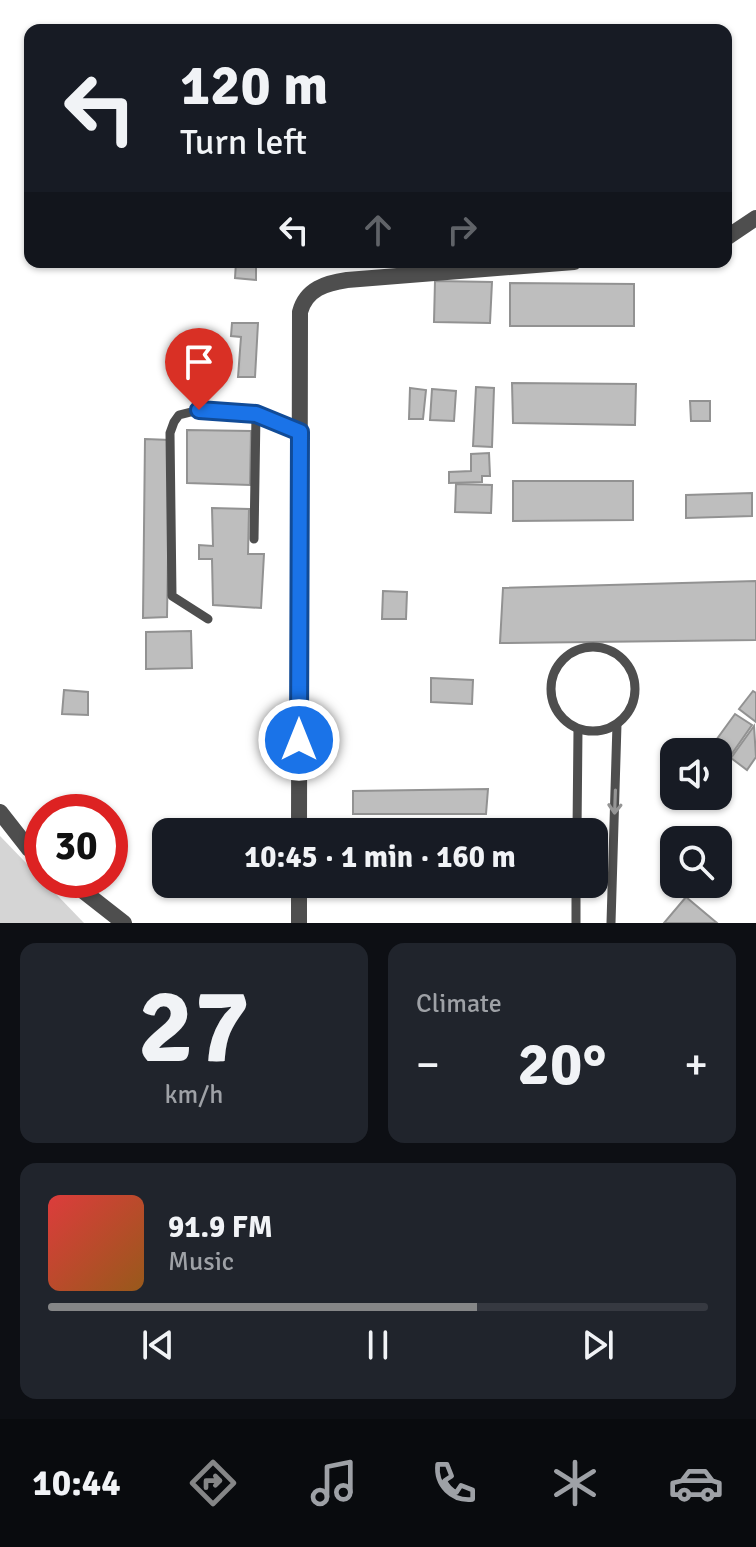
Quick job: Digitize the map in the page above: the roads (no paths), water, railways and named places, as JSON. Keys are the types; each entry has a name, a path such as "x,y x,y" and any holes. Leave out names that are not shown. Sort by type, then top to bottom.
{"street":[{"path":"732,234 756,218"},
{"path":"299,818 300,312 306,297 318,288 347,280 498,268"},
{"path":"0,812 24,843"},
{"path":"92,898 124,923"},
{"path":"299,898 299,923"}],"lane":[{"path":"208,619 172,596 170,433 179,415 199,410 256,414 300,432"},
{"path":"254,539 256,414"},
{"path":"589,647 616,653 634,675 634,702 627,715 605,730 591,732 578,729 566,722 551,698 555,670 563,659 589,647"},
{"path":"611,923 617,724"},
{"path":"577,818 578,729"},
{"path":"576,898 576,923"}]}
